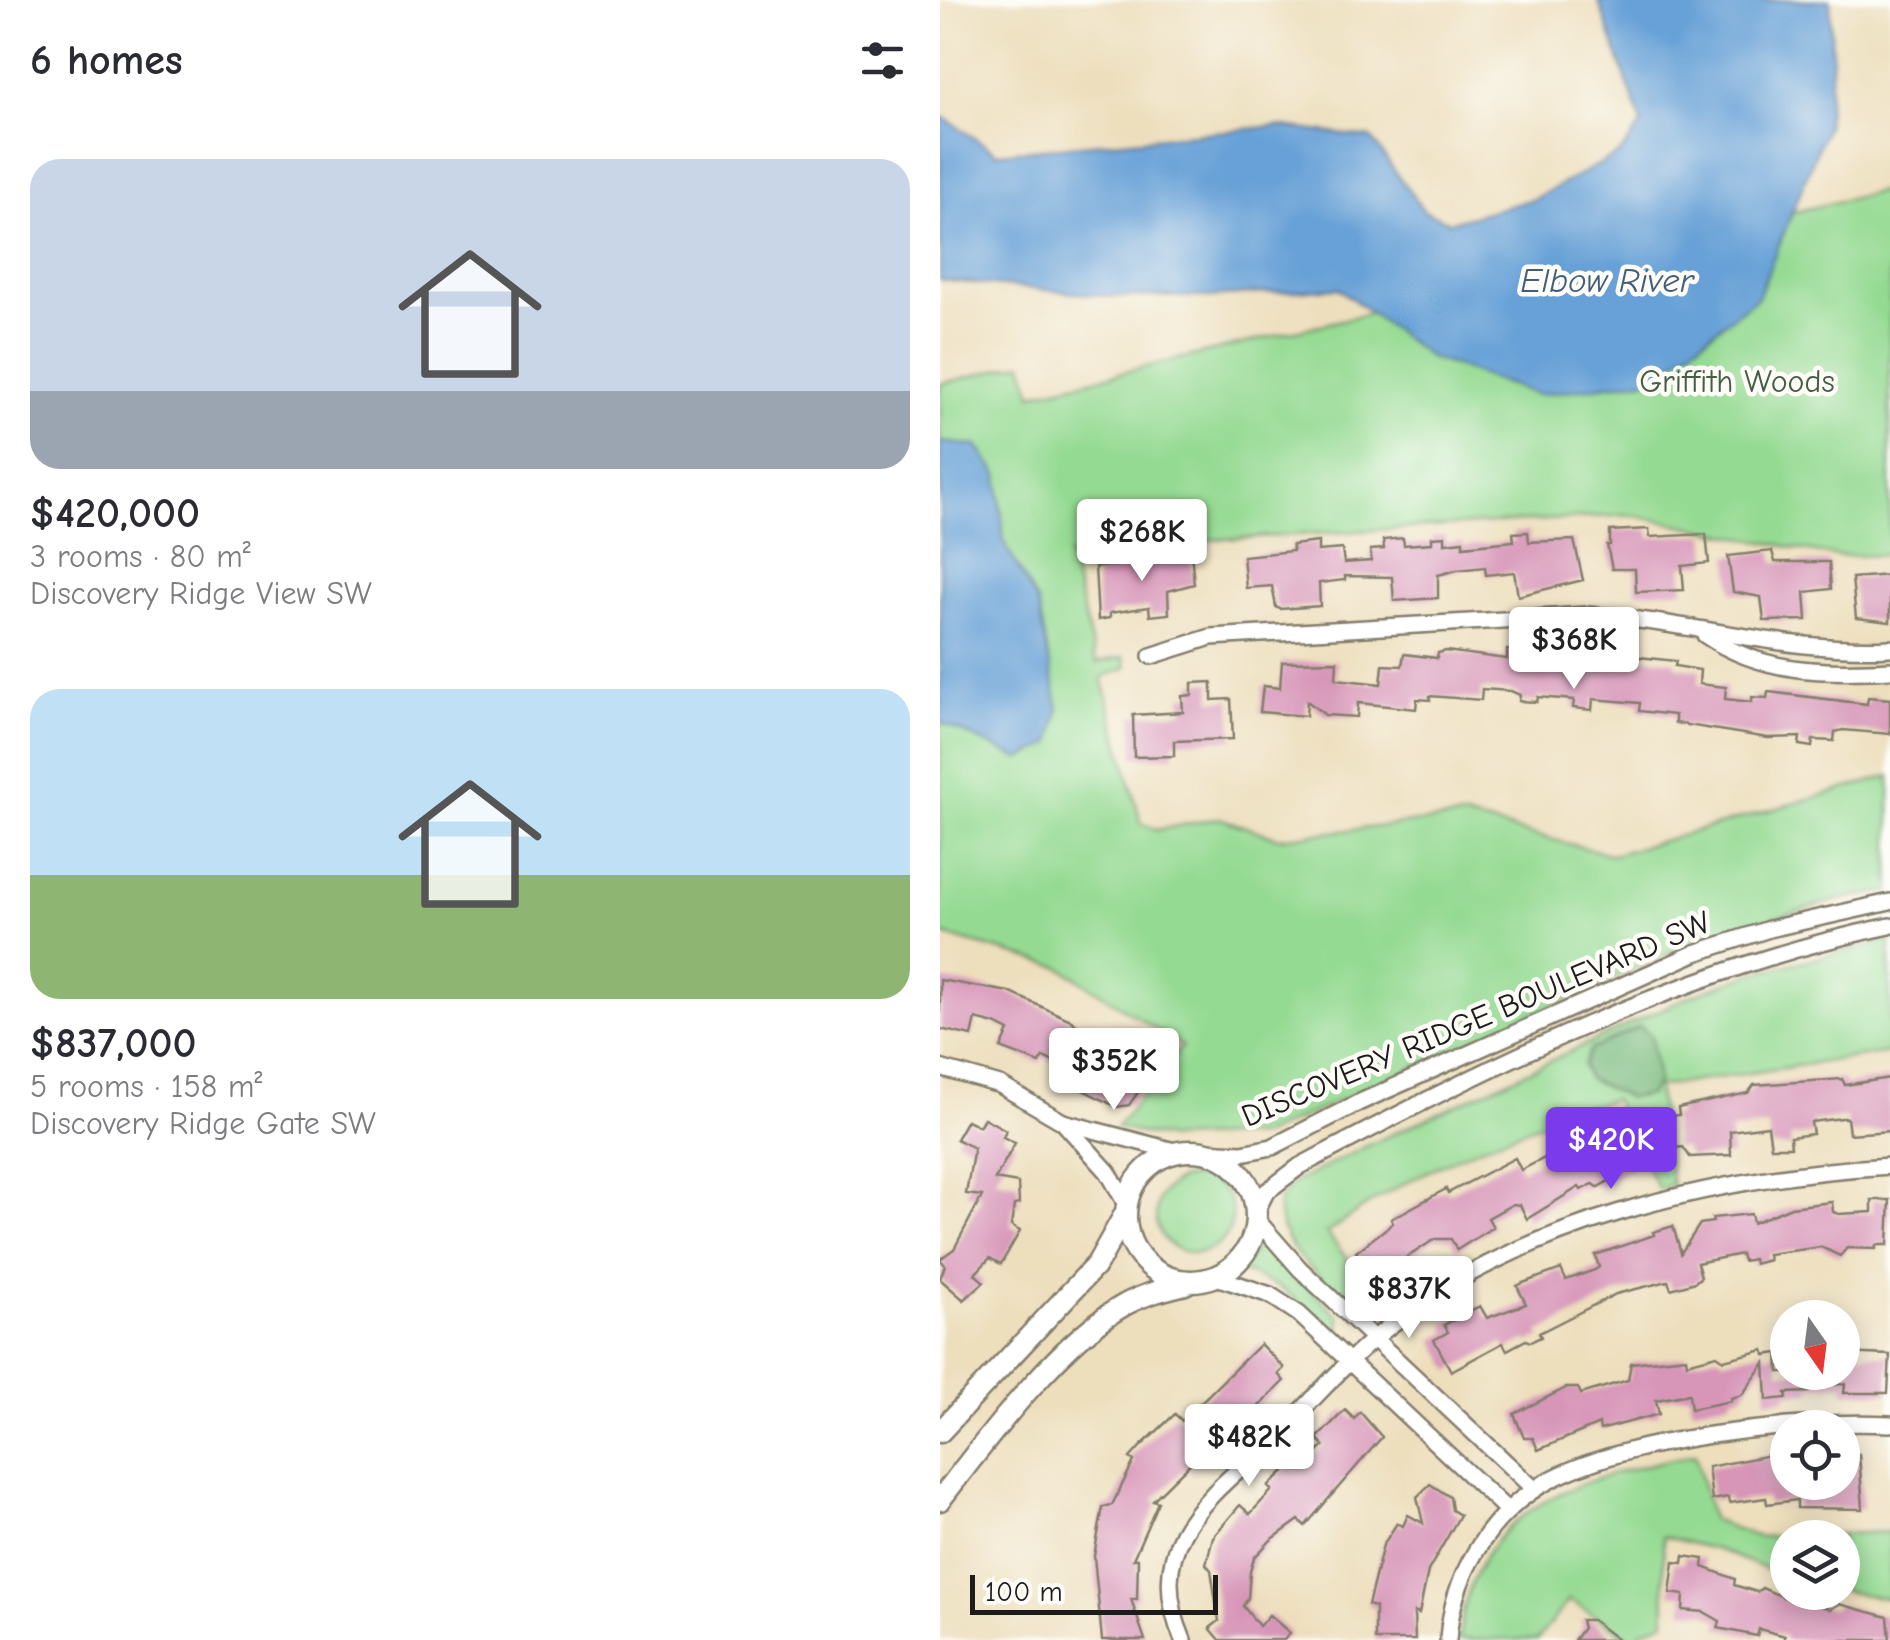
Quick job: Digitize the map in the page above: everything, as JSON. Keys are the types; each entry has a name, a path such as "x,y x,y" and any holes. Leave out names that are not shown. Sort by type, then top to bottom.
{"street":[{"path":"1151,656 1182,643 1211,637 1587,615 1662,622 1701,633 1814,650 1890,648"},
{"path":"1701,633 1736,656 1778,666 1890,670"},
{"name":"DISCOVERY RIDGE BOULEVARD SW","path":"1200,1151 1242,1153 1272,1146 1358,1103 1695,953 1784,925 1890,902"},
{"name":"DISCOVERY RIDGE BOULEVARD SW","path":"1256,1216 1266,1192 1300,1166 1600,1021 1731,966 1890,926"},
{"path":"940,1068 1000,1085 1063,1122 1178,1152 1200,1151 1222,1158 1239,1172 1251,1190 1256,1216 1300,1270 1534,1489"},
{"path":"1063,1122 1108,1172 1126,1208 1131,1242 1138,1256 1162,1275 1192,1282"},
{"path":"940,1432 1097,1264 1144,1170 1178,1152"},
{"path":"1183,1640 1172,1606 1172,1570 1192,1514 1374,1338 1465,1279 1522,1250 1604,1218 1751,1180 1890,1166"},
{"path":"940,1500 1020,1403 1100,1321 1142,1296 1216,1277 1240,1260 1256,1216"},
{"path":"1216,1277 1270,1295 1299,1314 1514,1506"},
{"path":"1448,1640 1464,1574 1483,1540 1534,1489 1588,1464 1726,1433 1799,1424 1890,1424"}],"green space":[{"name":"Griffith Woods","path":"1890,189 1890,555 1835,556 1631,515 1208,540 1069,555 1096,663 1124,657 1126,668 1102,677 1141,823 1156,830 1219,818 1279,838 1464,817 1613,855 1890,776 1890,891 1841,899 1705,937 1261,1136 1171,1139 1116,1128 1182,1046 1060,967 940,934 940,384 1023,363 1032,394"},
{"path":"1890,940 1890,1052 1657,1087 1672,1185 1658,1189 1613,1099 1464,1154 1392,1190 1327,1233 1387,1311 1365,1316 1307,1266 1285,1235 1279,1200 1293,1183 1369,1145 1690,996 1754,973"},
{"path":"1640,1026 1651,1036 1658,1081 1649,1095 1628,1098 1588,1079 1583,1065 1590,1050"},
{"path":"1194,1177 1221,1188 1232,1215 1221,1242 1194,1253 1167,1242 1156,1215 1167,1188"},
{"path":"1261,1242 1340,1318 1340,1327 1331,1329 1283,1289 1240,1270"},
{"path":"1695,1454 1712,1520 1758,1537 1770,1537 1770,1571 1721,1551 1663,1536 1665,1621 1642,1631 1634,1640 1569,1600 1537,1640 1459,1640 1468,1594 1485,1557 1509,1527 1574,1487"},
{"path":"1890,1532 1890,1599 1860,1594 1860,1533"}],"water":[{"name":"Elbow River","path":"1598,0 1830,0 1832,57 1826,128 1758,297 1652,379 1538,395 1429,357 1338,288 1209,297 1108,296 940,280 940,115 997,153 1277,126 1371,138 1424,211 1450,222 1534,199 1620,153 1642,124"},
{"path":"940,442 977,446 998,474 1004,542 1038,604 1059,710 1051,744 1020,759 940,722"}],"building":[{"path":"1649,529 1650,537 1706,534 1709,563 1682,566 1684,590 1636,592 1635,569 1612,569 1607,545 1610,531"},
{"path":"1528,532 1529,542 1574,540 1583,580 1518,596 1514,572 1486,575 1485,567 1457,570 1438,575 1438,598 1394,601 1392,577 1345,576 1345,580 1319,583 1320,606 1280,609 1276,607 1272,586 1246,588 1243,556 1293,551 1292,545 1318,542 1318,551 1342,549 1344,563 1371,561 1370,550 1384,549 1383,540 1403,538 1404,545 1432,543 1432,537 1445,536 1445,543 1463,541 1463,546 1514,541 1513,533"},
{"path":"1772,551 1775,562 1829,562 1831,589 1805,592 1807,620 1764,621 1761,597 1733,592 1728,556"},
{"path":"1191,552 1194,584 1168,591 1169,614 1150,616 1149,607 1110,613 1110,618 1098,620 1095,567 1144,563 1144,557"},
{"path":"1890,575 1890,622 1856,618 1852,578"},
{"path":"1561,645 1579,647 1578,662 1628,667 1629,656 1676,661 1675,666 1700,670 1699,684 1726,687 1725,699 1752,702 1752,697 1767,698 1768,692 1867,704 1868,697 1890,699 1890,734 1843,730 1835,732 1834,741 1813,740 1812,747 1799,745 1800,737 1768,738 1675,723 1675,715 1639,711 1640,703 1593,699 1592,710 1573,708 1574,700 1538,697 1537,702 1519,701 1520,695 1511,691 1482,689 1481,700 1430,696 1430,700 1417,699 1416,709 1358,703 1357,717 1325,715 1307,701 1306,716 1260,712 1263,686 1280,688 1282,662 1337,661 1336,679 1381,684 1383,665 1402,666 1404,654 1437,658 1438,653 1446,651 1507,659 1507,650 1535,652 1560,649"},
{"path":"1212,682 1212,700 1231,699 1233,739 1174,741 1174,756 1134,757 1133,715 1183,712 1182,696 1192,695 1192,683"},
{"path":"940,980 1009,992 1071,1020 1093,1040 1097,1035 1112,1046 1113,1054 1137,1071 1132,1077 1143,1085 1129,1105 1117,1107 1073,1085 1069,1081 1076,1072 1043,1057 1040,1063 1001,1048 1009,1031 995,1024 976,1019 972,1036 940,1029"},
{"path":"1890,1078 1890,1131 1849,1134 1847,1118 1842,1118 1811,1122 1813,1134 1790,1137 1791,1147 1771,1147 1768,1126 1730,1131 1731,1155 1690,1157 1683,1147 1675,1148 1671,1116 1679,1115 1678,1108 1748,1093 1754,1085 1842,1079 1845,1085"},
{"path":"984,1118 1006,1130 1003,1137 1015,1143 995,1179 1018,1183 1019,1204 1014,1205 1011,1226 1020,1231 1001,1264 990,1258 975,1274 984,1282 964,1300 940,1279 945,1265 940,1259 954,1249 982,1196 966,1194 974,1148 956,1139 967,1120 979,1126"},
{"path":"1625,1125 1639,1153 1632,1157 1632,1168 1598,1187 1579,1187 1527,1219 1520,1205 1513,1204 1488,1218 1493,1227 1457,1250 1451,1239 1435,1239 1400,1262 1407,1274 1393,1284 1386,1274 1375,1281 1356,1252 1393,1223 1391,1219 1446,1189 1448,1193 1515,1158 1521,1170 1580,1140 1588,1138 1590,1142"},
{"path":"1872,1200 1890,1200 1888,1245 1876,1245 1876,1249 1847,1248 1840,1256 1821,1247 1768,1254 1769,1260 1754,1264 1753,1259 1743,1261 1741,1254 1697,1263 1701,1277 1695,1282 1671,1289 1668,1281 1616,1294 1539,1333 1541,1337 1507,1350 1503,1343 1451,1371 1434,1340 1448,1332 1444,1325 1480,1306 1487,1318 1526,1304 1517,1286 1523,1283 1561,1269 1566,1280 1595,1270 1599,1267 1595,1255 1654,1235 1653,1232 1673,1226 1681,1253 1700,1224 1713,1222 1712,1218 1751,1214 1753,1223 1791,1207 1832,1202 1833,1212 1839,1214 1872,1212"},
{"path":"1260,1344 1284,1368 1278,1374 1284,1381 1225,1440 1192,1448 1199,1455 1153,1500 1158,1502 1133,1559 1138,1559 1137,1599 1131,1599 1145,1640 1102,1640 1094,1556 1103,1507 1112,1505 1134,1461 1130,1458 1141,1446 1175,1414 1182,1421"},
{"path":"1764,1350 1765,1355 1770,1354 1770,1390 1811,1390 1767,1400 1765,1363 1742,1395 1731,1401 1691,1409 1689,1394 1656,1400 1659,1414 1600,1430 1599,1424 1538,1450 1533,1438 1524,1438 1514,1414 1566,1388 1578,1388 1581,1394 1628,1380 1631,1363 1686,1357 1687,1363 1717,1355 1724,1360"},
{"path":"1860,1354 1890,1355 1888,1393 1844,1393 1860,1390"},
{"path":"1345,1410 1354,1419 1360,1412 1382,1437 1305,1526 1299,1520 1271,1540 1254,1558 1250,1572 1248,1598 1243,1606 1259,1626 1269,1615 1290,1633 1284,1640 1220,1640 1210,1628 1219,1621 1211,1570 1206,1564 1213,1537 1240,1505 1250,1514 1272,1490 1268,1486 1297,1459 1303,1465 1315,1455 1324,1446 1317,1438"},
{"path":"1770,1455 1770,1500 1797,1500 1767,1504 1766,1498 1729,1503 1728,1497 1712,1500 1708,1467"},
{"path":"1860,1468 1863,1509 1797,1508 1797,1500 1860,1500"},
{"path":"1430,1484 1450,1497 1452,1510 1460,1515 1428,1571 1419,1614 1414,1612 1415,1640 1375,1640 1375,1607 1368,1605 1383,1545 1397,1523 1403,1526 1408,1515 1423,1523 1417,1497"},
{"path":"1684,1556 1704,1559 1703,1567 1735,1579 1734,1585 1770,1591 1770,1610 1860,1610 1888,1617 1890,1640 1784,1640 1785,1636 1759,1629 1757,1636 1718,1628 1720,1621 1704,1612 1683,1610 1684,1595 1670,1593 1674,1562 1683,1563"},
{"path":"1581,1620 1592,1620 1618,1640 1574,1640 1583,1628"}]}
